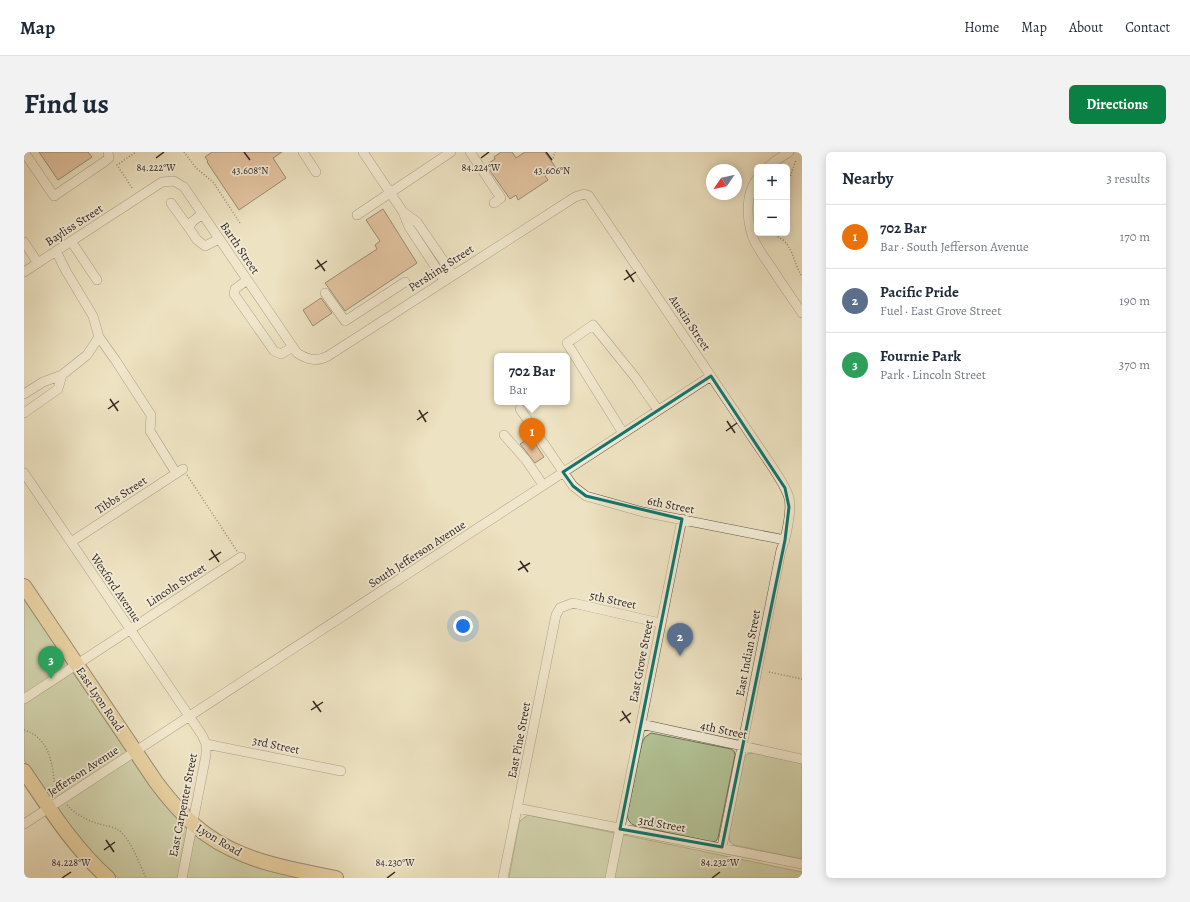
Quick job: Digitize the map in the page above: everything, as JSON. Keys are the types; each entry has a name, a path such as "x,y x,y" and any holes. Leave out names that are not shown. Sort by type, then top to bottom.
{"highway":[{"name":"East Lyon Road","path":"24,586 135,752"},
{"name":"Lyon Road","path":"135,752 174,805 192,823 207,835 247,856 290,869 336,878"},
{"path":"24,771 49,808 87,857 108,878"}],"street":[{"path":"24,152 54,196 109,158 108,152"},
{"path":"303,152 316,172"},
{"path":"363,152 403,212 417,222 423,240 444,280"},
{"path":"357,215 419,172 434,158 451,152"},
{"path":"470,152 501,198 494,203"},
{"path":"772,164 789,152"},
{"name":"Barth Street","path":"138,198 162,182 174,181 184,187 297,353 311,360"},
{"path":"754,182 749,198 748,211 752,236 758,248 802,313"},
{"name":"Pershing Street","path":"311,360 322,359 328,356 575,196 584,194"},
{"name":"Austin Street","path":"584,194 589,196 594,201 773,468"},
{"name":"Bayliss Street","path":"24,272 138,198"},
{"path":"171,203 197,240 205,246 219,239"},
{"path":"189,228 192,222 202,214"},
{"path":"423,240 453,275"},
{"path":"71,241 97,280"},
{"path":"24,242 38,263"},
{"path":"56,251 66,271 93,316 99,338 151,414 150,431 180,471"},
{"path":"247,280 235,288 234,294 274,351 281,354 293,347"},
{"path":"325,293 345,322 405,282"},
{"path":"255,323 270,313"},
{"path":"623,433 567,343 593,325 635,377 658,410"},
{"path":"24,394 43,382 62,375 87,355 99,338"},
{"path":"24,413 58,390 62,375"},
{"name":"South Jefferson Avenue","path":"135,752 711,376"},
{"name":"6th Street","path":"520,409 573,486 586,496 643,512 785,540"},
{"path":"504,435 526,460 543,485"},
{"name":"East Indian Street","path":"722,847 781,550 785,540 789,500 785,488 773,468"},
{"name":"Tibbs Street","path":"71,542 180,471"},
{"name":"Wexford Avenue","path":"24,473 190,716"},
{"name":"East Grove Street","path":"610,878 682,519"},
{"name":"Lincoln Street","path":"24,699 241,557"},
{"name":"5th Street","path":"560,608 573,603 660,623"},
{"name":"East Pine Street","path":"503,878 556,615 560,608"},
{"name":"East Carpenter Street","path":"182,878 206,755 206,744 190,716"},
{"name":"4th Street","path":"641,724 802,759"},
{"name":"3rd Street","path":"206,744 341,771"},
{"name":"Jefferson Avenue","path":"24,824 135,752"},
{"name":"3rd Street","path":"517,808 620,829 722,847 802,864"}],"path":[{"path":"132,188 117,165 136,152"},
{"path":"184,152 196,168 213,182 240,222"},
{"path":"550,160 553,159 555,152"},
{"path":"790,174 796,160"},
{"path":"777,236 785,242 792,252 802,276"},
{"path":"180,471 241,557"},
{"path":"769,672 802,678"},
{"path":"24,730 29,731 42,741 49,753 54,786 68,807 80,817 96,823 111,826 122,834 134,852 146,878"}],"highlighted area":[{"path":"711,376 785,488 789,507 785,540 722,847 620,829 682,519 586,496 573,486 563,472"}],"green space":[{"path":"24,599 152,789 176,816 202,840 217,850 257,868 297,878 118,878 84,844 62,816 24,760"},
{"path":"651,733 731,749 734,751 735,755 718,838 716,841 712,842 637,826 631,824 629,821 627,815 642,743 645,737"},
{"path":"753,753 802,763 802,859 734,845 730,842 729,835 744,759 747,754"},
{"path":"528,815 802,872 802,878 509,878 519,823"}],"building":[{"path":"39,152 88,152 92,157 58,180"},
{"path":"212,152 282,152 273,158 286,178 239,210 207,162 208,161 205,157"},
{"path":"501,152 512,152 516,158 525,152 545,152 556,168 545,176 548,180 518,200 516,195 510,199 486,165 495,159 494,157"},
{"path":"383,209 417,263 345,311 325,283 377,249 375,245 380,241 366,220"},
{"path":"321,298 332,313 313,326 303,310"},
{"path":"531,437 544,457 535,463 520,444"}],"place":[{"name":"702 Bar","path":"532,451"},
{"name":"Pacific Pride","path":"680,656"},
{"name":"Fournie Park","path":"51,679"}]}
